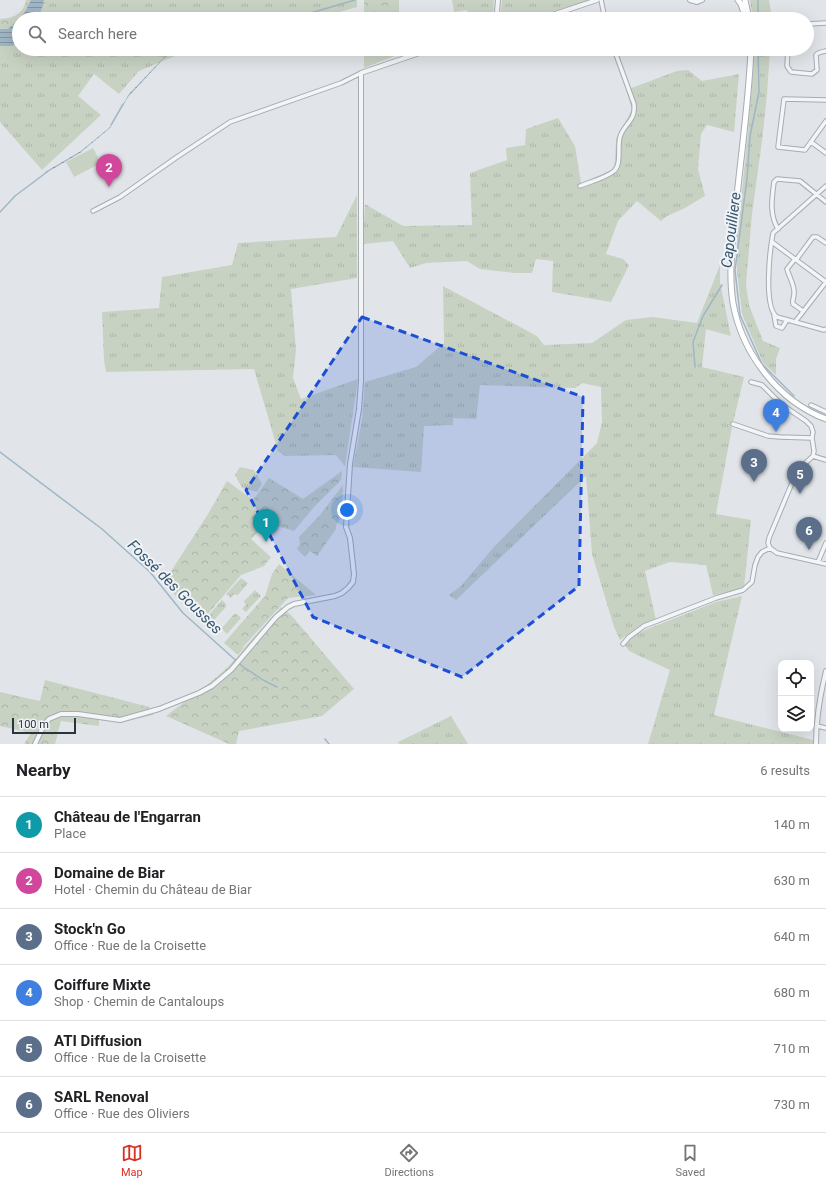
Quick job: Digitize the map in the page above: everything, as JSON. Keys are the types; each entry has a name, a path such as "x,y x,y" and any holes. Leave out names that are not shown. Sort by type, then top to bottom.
{"main road":[{"path":"738,0 744,12"},
{"path":"746,0 748,12"},
{"path":"750,56 733,239 731,271 733,303 747,344 756,361 767,375 789,398 818,416 826,419"}],"street":[{"path":"497,12 498,0"},
{"path":"561,12 597,0"},
{"path":"601,0 604,12"},
{"path":"690,0 697,2 702,0"},
{"path":"814,24 826,23"},
{"path":"788,56 787,66 791,72 812,74 816,70 817,53 826,51"},
{"path":"92,211 120,197 230,122 341,83 361,73 411,56"},
{"path":"580,186 609,174 616,169 620,136 633,116 634,104 617,56"},
{"path":"35,744 44,725 49,719 61,714 78,714 120,720 159,709 199,693 212,686 231,670 283,611 294,604 327,598 342,593 353,582 354,574 350,538 346,527 350,464 358,421 361,381 361,73"},
{"path":"826,100 784,98 778,147 805,150 826,121"},
{"path":"811,142 826,153"},
{"path":"778,229 771,208 774,182 777,179 800,181 826,202"},
{"path":"787,320 782,328 776,326 772,310 768,279 773,233 826,186"},
{"path":"803,311 793,304 792,299 794,295 791,277 788,274 787,269 813,237 817,237 826,243"},
{"path":"772,242 826,282 795,322"},
{"path":"774,315 824,330 826,329"},
{"path":"751,382 762,385 782,404 809,423 813,428 813,456 797,471 769,538 768,543 770,548 777,553 826,564"},
{"path":"810,405 826,412"},
{"path":"733,424 772,436 812,438"},
{"path":"813,456 826,460"},
{"path":"818,562 826,543"},
{"path":"623,644 628,637 644,626 716,598 744,590 752,582 758,557 762,552 770,548"},
{"path":"816,744 820,696 826,671"},
{"path":"817,726 826,728"}],"highlighted area":[{"path":"362,317 583,397 579,586 462,677 313,617 246,490"}],"green space":[{"path":"26,0 46,0 45,12 20,12 25,5"},
{"path":"46,0 357,0 357,7 340,12 45,12"},
{"path":"364,0 399,0 399,12 364,12"},
{"path":"452,0 494,0 493,12 467,12 467,10 454,12"},
{"path":"502,0 589,0 550,12 501,11"},
{"path":"750,0 769,0 771,12 752,12"},
{"path":"12,17 12,46 7,49 0,49 0,19"},
{"path":"12,46 12,56 175,56 139,71 119,94 94,74 78,96 101,115 42,170 0,122 0,49 7,49"},
{"path":"364,56 395,56 364,68"},
{"path":"754,56 770,56 767,95 752,214 746,285 749,305 763,341 780,348 776,359 776,375 763,363 742,314 737,271 737,237"},
{"path":"688,70 702,81 739,74 734,132 707,125 701,134 698,169 705,196 685,208 667,216 661,221 637,201 618,221 606,254 623,259 629,265 611,302 552,292 553,261 536,259 532,273 514,273 480,269 467,261 426,263 410,268 393,241 363,244 365,204 403,226 472,225 470,173 507,160 506,148 525,145 526,129 558,118 575,146 581,183 614,169 616,139 632,109 626,90 677,71"},
{"path":"93,148 101,163 74,177 66,162"},
{"path":"357,195 357,278 291,289 296,350 293,378 301,399 358,379 345,466 336,455 285,456 278,451 254,369 106,372 102,312 159,308 162,277 232,265 238,243 336,237"},
{"path":"720,265 720,282 731,336 706,329 702,367 744,377 732,427 716,514 751,520 744,588 713,595 706,565 670,562 645,571 656,620 644,623 620,640 614,627 592,554 586,476 456,600 449,595 461,586 493,548 597,443 602,422 601,387 582,383 575,388 480,385 476,419 453,418 453,425 424,426 421,472 353,467 362,419 365,382 416,367 444,343 443,286 537,336 544,345 592,343 626,320 653,317 697,323"},
{"path":"240,467 254,470 262,484 257,492 242,488 235,475"},
{"path":"342,471 341,480 314,507 294,531 271,524 265,524 251,539 271,557 264,566 241,575 201,622 179,600 164,582 208,514 227,481 253,500 269,478 303,499"},
{"path":"343,485 341,518 336,525 336,529 317,556 310,551 305,557 297,549 300,544 299,537 320,515"},
{"path":"279,564 316,595 288,598 243,647 238,655 224,643 265,596 272,574"},
{"path":"241,578 248,583 238,595 234,594 231,598 226,594"},
{"path":"255,590 261,596 246,612 242,609 246,605 244,601"},
{"path":"742,596 714,715 813,740 813,744 648,744 670,670 629,651 625,645 631,637 645,630 716,602"},
{"path":"222,600 226,604 226,607 214,620 211,619 208,616"},
{"path":"281,607 291,615 354,689 322,716 239,731 236,744 229,744 166,716 227,668"},
{"path":"234,614 237,614 241,618 227,634 222,628"},
{"path":"45,680 149,707 153,715 122,722 99,720 99,726 61,721 55,744 24,744 31,733 0,726 0,692 40,701"},
{"path":"451,716 468,744 399,744 398,742"}],"water":[{"path":"31,0 44,0 41,12 25,12"},
{"path":"12,25 12,46 0,46 0,29 8,29"},
{"path":"166,56 128,97 110,128 80,153 46,173 45,172 81,151 110,127 129,94"}],"waterway":[{"name":"Fossé des Gousses","path":"314,12 355,0"},
{"name":"Capouilliere","path":"758,0 758,12"},
{"name":"Capouilliere","path":"758,56 759,92 750,136 747,179 735,270 740,315 762,364 794,396"},
{"name":"Fossé des Gousses","path":"111,125 123,104"},
{"name":"Fossé des Gousses","path":"0,212 15,196 47,172"},
{"name":"Capouilliere","path":"695,367 693,342 703,316 722,285"},
{"name":"Fossé des Gousses","path":"0,452 102,529 150,572 183,613 242,666 263,680 277,687"},
{"name":"Fossé des Gousses","path":"325,739 329,744"}],"place":[{"name":"Domaine de Biar","path":"109,187"},
{"name":"Coiffure Mixte","path":"776,432"},
{"name":"Stock'n Go","path":"754,482"},
{"name":"ATI Diffusion","path":"800,494"},
{"name":"Château de l'Engarran","path":"266,542"},
{"name":"SARL Renoval","path":"809,550"}]}
